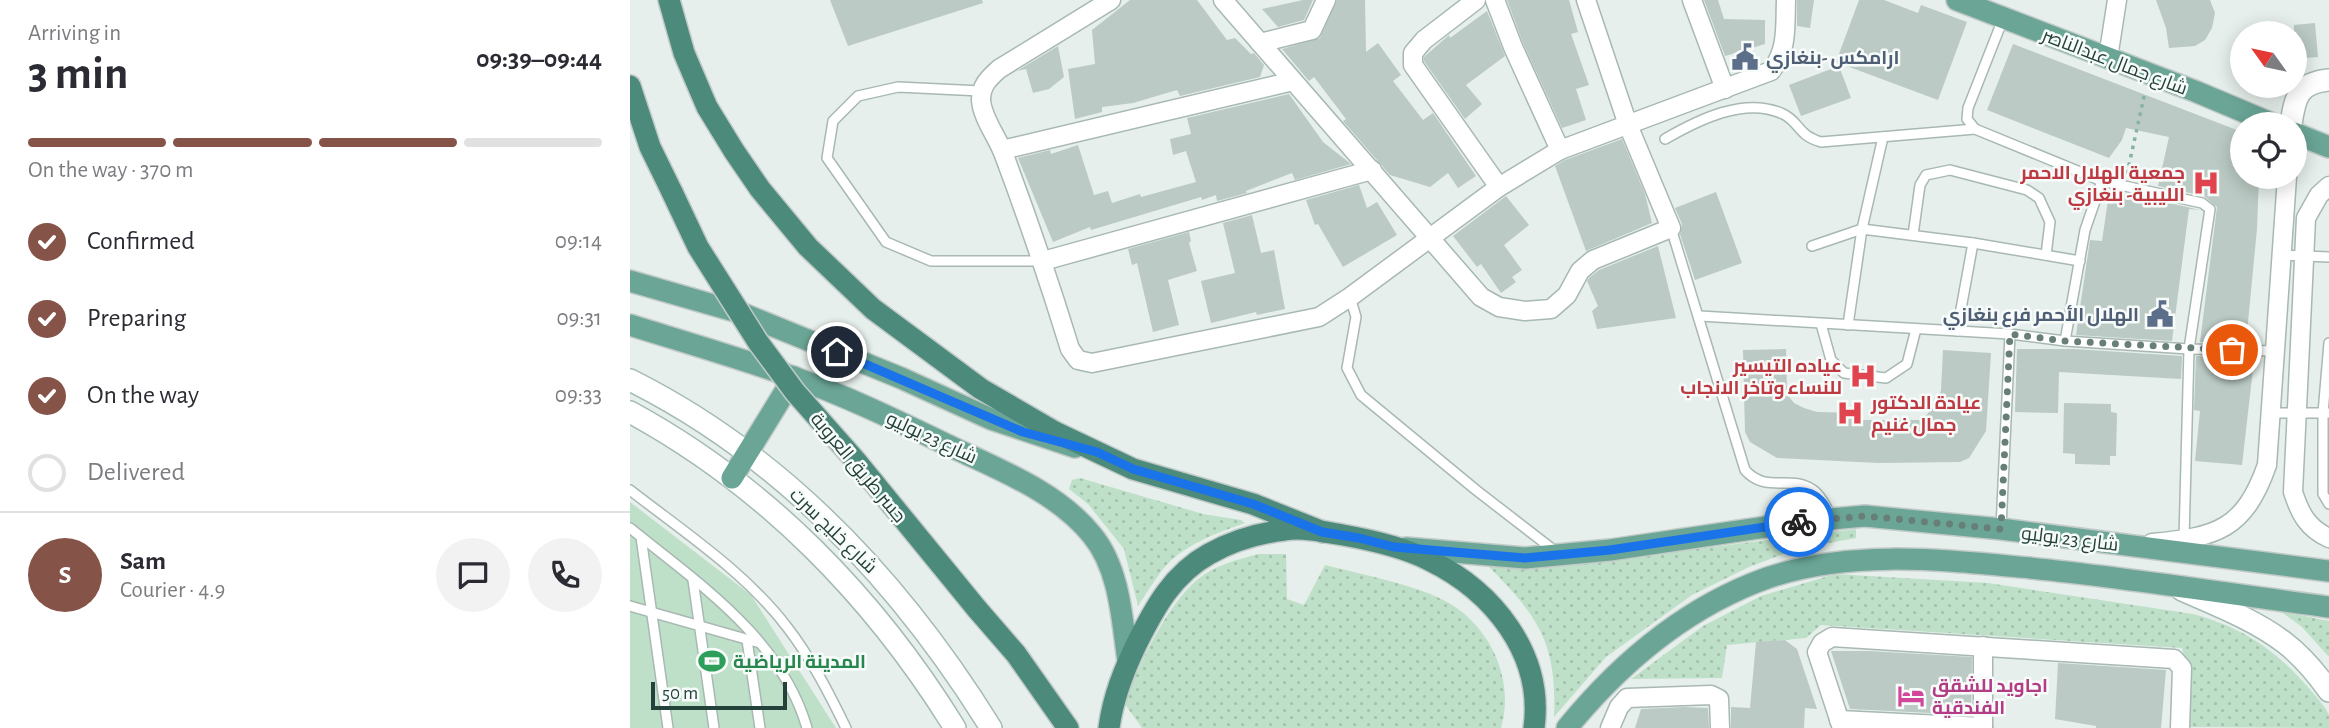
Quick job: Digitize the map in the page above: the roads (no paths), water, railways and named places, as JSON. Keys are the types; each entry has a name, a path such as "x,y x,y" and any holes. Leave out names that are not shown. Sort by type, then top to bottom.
{"highway":[{"path":"669,0 684,53 707,107 760,189 808,247 873,309 981,389 1097,452 1133,469 1253,504 1322,532"},
{"name":"جسر طريق العروبة","path":"630,86 650,147 698,247 758,342 796,392 1016,654 1068,728"},
{"path":"1109,728 1113,704 1128,661 1154,607 1165,592 1207,554 1244,539 1287,529 1359,538 1394,547 1427,559 1457,575 1503,617 1515,634 1530,668 1536,703 1534,728"}],"main road":[{"name":"شارع جمال عبدالناصر","path":"1957,0 2149,74 2238,112"},
{"path":"2293,112 2303,89 2310,83 2329,80"},
{"path":"2307,139 2329,147"},
{"path":"630,281 741,313 901,378 1002,424 1059,443 1097,452"},
{"name":"شارع 23 يوليو","path":"630,325 794,377 874,410 982,461 1070,511 1094,536 1111,567 1128,661"},
{"path":"732,478 794,377"},
{"name":"شارع خليج سرت","path":"630,380 695,416 748,453 810,505 865,558 906,605 957,674 991,728"},
{"name":"شارع خليج سرت","path":"630,412 689,446 732,478 798,534 840,575 900,646 925,679 955,728"},
{"name":"شارع 23 يوليو","path":"1394,547 1525,558 1865,516 2001,529 2329,570"},
{"name":"شارع 23 يوليو","path":"1567,728 1610,678 1648,644 1685,618 1768,578 1820,564 1863,560 1966,562 2329,607"},
{"path":"2174,586 2285,643 2329,691"}],"street":[{"path":"1111,0 999,69 987,79 981,91 981,104 1002,150 1043,261 1070,349 1078,360 1092,363 1319,317 1350,298 1499,187 1560,150 1771,71 1780,59 1785,44 1786,0"},
{"path":"1223,0 1481,298 1499,307 1525,311 1551,309 1567,295 1580,271 1593,260 1671,228 1628,125 1586,0"},
{"path":"1260,43 1312,30 1326,0"},
{"path":"1476,0 1424,40 1413,53 1413,65 1499,187"},
{"path":"1495,0 1513,47 1560,150"},
{"path":"1692,0 1725,89"},
{"path":"2108,58 2118,0"},
{"path":"1002,150 1293,81"},
{"path":"1043,261 1372,170"},
{"path":"2329,186 2319,195 2306,218 2292,492 2301,516 2311,527 2329,538"},
{"path":"2124,545 2184,540 2220,531 2240,515 2257,492 2267,465 2286,189"},
{"path":"1983,646 1983,727 1840,724 1817,652 1822,643 1832,637 1983,646 2174,659 2182,668 2180,728"},
{"path":"1610,728 1619,707 1627,698 1711,695 1719,699 1721,705 1720,728"}],"lane":[{"path":"1975,129 1967,119 1968,108 2004,18"},
{"path":"981,91 898,87 858,96 833,121 827,158 886,242 931,261 1043,261"},
{"path":"1686,103 1696,122"},
{"path":"1665,139 1696,122 1751,106 1768,108 1787,116 1807,138 1821,142 1975,129 2102,181 2202,203 2210,209 2189,349 2184,540"},
{"path":"1848,325 1863,229 1883,137"},
{"path":"1913,235 1920,186 1926,175 1950,170 2027,190 2039,198 2050,222 2046,255"},
{"path":"2065,341 2085,230 2102,181"},
{"path":"1671,228 1745,470 1752,478 1764,483 1796,484 1814,490 1832,519"},
{"path":"1812,246 1863,229 1973,243 2080,261"},
{"path":"1957,331 1973,243"},
{"path":"2281,255 2329,257"},
{"path":"1350,298 1356,317 1348,368 1361,395 1560,555"},
{"path":"1700,316 2010,334 2065,341 2189,349 2275,351"},
{"path":"1821,324 1831,360 1844,373 1886,378 1907,364 1916,329"},
{"path":"2001,529 2010,334"},
{"path":"2329,343 2323,494 2329,504"},
{"path":"2271,412 2326,413"},
{"path":"630,490 733,571 769,606 805,651 846,728"},
{"path":"630,528 729,609 761,644 788,683 807,728"},
{"path":"641,537 668,728"},
{"path":"693,580 714,728"},
{"path":"630,606 761,644"},
{"path":"747,640 760,728"}],"place":[{"name":"ارامكس -بنغازي","path":"1745,57"},
{"name":"جمعية الهلال الاحمر الليبية- بنغازي","path":"2206,183"},
{"name":"الهلال الأحمر فرع بنغازي","path":"2160,314"},
{"name":"عياده التيسير للنساء وتاخر الانجاب","path":"1863,376"},
{"name":"عيادة الدكتور جمال غنيم","path":"1850,413"},
{"name":"المدينة الرياضية","path":"712,661"},
{"name":"اجاويد للشقق الفندقية","path":"1911,696"}]}
